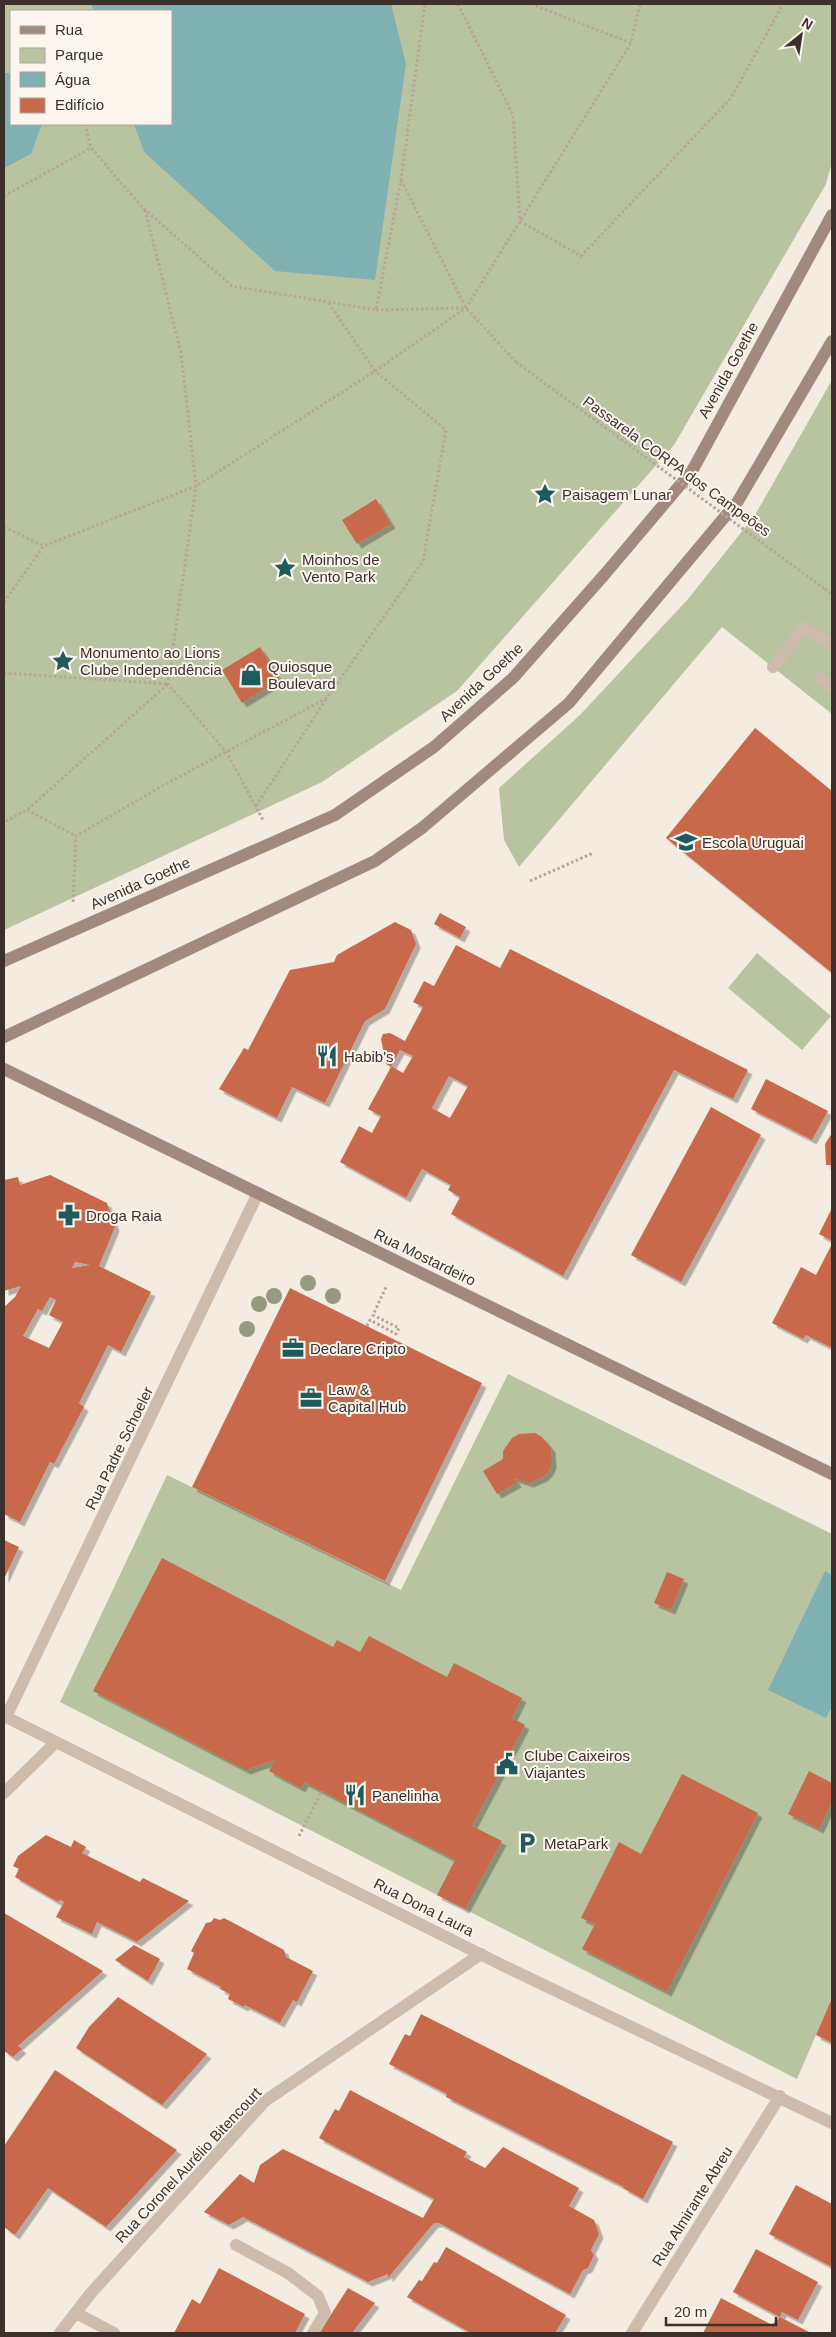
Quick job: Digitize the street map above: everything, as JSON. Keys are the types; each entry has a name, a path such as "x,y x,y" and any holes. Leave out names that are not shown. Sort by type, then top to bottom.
{"main road":[{"name":"Avenida Goethe","path":"4,961 334,815 434,747 520,671 606,574 692,471 832,215"},
{"path":"4,1037 375,861 422,828 576,695 738,501 832,341"},
{"name":"Rua Mostardeiro","path":"4,1069 832,1474"}],"street":[{"path":"773,667 804,628 832,644"},
{"path":"820,678 832,688"},
{"name":"Rua Padre Schoeler","path":"5,1716 258,1193"},
{"name":"Rua Dona Laura","path":"5,1716 481,1954 832,2122"},
{"path":"4,1793 56,1742"},
{"name":"Rua Coronel Aurélio Bitencourt","path":"60,2333 265,2101 481,1954"},
{"name":"Rua Almirante Abreu","path":"632,2333 780,2096"},
{"path":"236,2245 288,2273 318,2296 325,2313 313,2333"},
{"path":"76,2313 114,2333"}],"path":[{"path":"376,310 401,180 425,4"},
{"path":"458,4 513,115 520,221"},
{"path":"531,4 631,43"},
{"path":"4,602 44,546 196,486 375,371 466,308 631,43 640,4"},
{"path":"520,221 580,256 731,98 783,4"},
{"path":"86,125 91,148 144,209 232,286 376,310 466,308"},
{"path":"4,196 91,148"},
{"name":"Passarela CORPA dos Campeões","path":"401,180 466,308 516,362 832,595"},
{"path":"4,822 27,810 168,684 196,486 181,353 144,209"},
{"path":"256,807 327,698 423,561 446,430 375,371 328,302"},
{"path":"4,527 44,546"},
{"path":"4,673 168,684 227,753 274,842"},
{"path":"76,836 164,785 327,698"},
{"path":"27,810 76,836"},
{"path":"71,931 76,836"},
{"path":"530,881 593,853"},
{"path":"367,1326 398,1262"},
{"path":"370,1320 396,1334 399,1328 372,1315"},
{"path":"287,1856 322,1791"}],"green space":[{"name":"Moinhos de Vento Park","path":"4,4 832,4 832,162 826,184 674,445 457,691 322,782 4,930"},
{"path":"832,380 832,714 722,627 519,867 504,840 499,788 580,715 688,599 755,515"},
{"path":"757,953 831,1016 802,1050 728,988"},
{"name":"Clube Caixeiros Viajantes","path":"508,1374 832,1534 832,1998 797,2079 60,1702 167,1475 401,1590"}],"water":[{"path":"91,4 391,4 406,64 375,280 275,271 144,152 134,125 172,125 172,10 94,10"},
{"path":"4,73 10,73 10,125 42,125 31,154 4,168"},
{"path":"825,1571 832,1575 832,1706 826,1718 768,1690"}],"building":[{"path":"376,499 391,524 357,544 342,520"},
{"name":"Quiosque Boulevard","path":"260,647 280,680 242,703 222,670"},
{"name":"Escola Uruguai","path":"755,728 832,791 832,973 666,838"},
{"path":"440,913 466,927 460,938 434,924"},
{"path":"395,922 411,930 416,944 385,1009 365,1021 325,1103 292,1087 277,1118 219,1089 244,1048 248,1050 290,970 334,962 337,955"},
{"path":"456,945 500,968 510,949 748,1070 733,1099 674,1070 563,1276 451,1214 460,1197 448,1190 451,1185 422,1169 406,1198 340,1162 359,1126 372,1133 381,1116 368,1109 391,1067 386,1064 381,1039 383,1034 390,1033 405,1041 423,1007 413,1002 424,981 434,986","holes":["400,1050 413,1056 403,1073 391,1066","449,1076 468,1086 450,1118 432,1108"]},
{"path":"766,1079 828,1111 812,1140 751,1109"},
{"path":"711,1107 761,1135 681,1282 631,1255"},
{"path":"832,1133 832,1165 826,1165 825,1144"},
{"path":"50,1175 107,1203 115,1227 99,1266 151,1292 121,1352 108,1345 79,1403 84,1407 54,1464 50,1462 20,1522 4,1514 4,1307 15,1297 21,1286 4,1291 4,1180 18,1177 20,1185","holes":["75,1262 90,1265 72,1268","50,1297 56,1300 49,1315 63,1322 49,1348 23,1336 38,1309 42,1311"]},
{"path":"832,1208 832,1241 819,1234"},
{"path":"832,1244 832,1348 806,1335 803,1339 772,1323 801,1267 816,1275"},
{"path":"290,1288 482,1383 385,1581 192,1487"},
{"path":"535,1433 542,1437 551,1448 552,1464 549,1471 543,1477 529,1483 514,1478 517,1483 497,1494 483,1471 503,1459 503,1451 512,1438 519,1434"},
{"path":"4,1540 19,1547 4,1579"},
{"path":"162,1558 333,1647 337,1640 360,1652 369,1636 447,1677 454,1663 522,1698 512,1718 525,1725 472,1826 502,1841 465,1909 437,1895 455,1860 304,1782 301,1788 269,1771 275,1760 246,1770 93,1691"},
{"path":"667,1572 684,1579 671,1610 654,1603"},
{"path":"809,1771 832,1783 832,1802 819,1829 788,1814"},
{"path":"682,1774 758,1813 667,1992 582,1949 595,1924 581,1918 619,1842 641,1854"},
{"path":"46,1835 71,1847 74,1840 86,1847 82,1853 140,1882 143,1878 189,1901 137,1942 97,1922 92,1934 56,1917 64,1902 60,1900 58,1902 15,1877 19,1869 13,1866 18,1856"},
{"path":"4,1913 103,1971 18,2046 22,2049 13,2057 4,2051"},
{"path":"214,1918 220,1920 224,1918 284,1950 286,1957 313,1971 297,2002 293,2000 280,2023 245,2005 244,2007 228,1999 230,1994 220,1989 221,1987 187,1969 194,1953 191,1951 206,1923 211,1922"},
{"path":"134,1945 160,1959 148,1981 115,1960"},
{"path":"118,1997 207,2054 162,2105 76,2048 89,2027"},
{"path":"832,1998 832,2043 816,2035"},
{"path":"421,2014 673,2142 643,2199 624,2187 446,2097 447,2094 389,2064 405,2034 410,2036"},
{"path":"55,2070 177,2150 106,2227 48,2188 15,2235 4,2227 4,2146"},
{"path":"350,2090 467,2152 464,2157 485,2168 503,2147 579,2188 569,2206 594,2220 599,2234 591,2250 594,2255 588,2268 583,2270 570,2294 439,2223 434,2223 388,2278 388,2274 368,2282 243,2217 229,2225 204,2212 240,2174 254,2183 260,2165 283,2149 423,2218 434,2199 319,2138 335,2109 339,2111"},
{"path":"796,2185 832,2204 832,2267 769,2234"},
{"path":"446,2247 566,2315 555,2333 471,2333 407,2297 419,2280 422,2281 434,2262 437,2263"},
{"path":"756,2249 818,2282 798,2320 782,2312 780,2317 733,2292"},
{"path":"219,2268 305,2314 295,2333 174,2333 192,2299 200,2304"},
{"path":"348,2288 375,2303 352,2333 319,2333"},
{"path":"721,2298 772,2325 780,2317 811,2333 703,2333"}],"place":[{"name":"Paisagem Lunar","path":"545,494"},
{"name":"Moinhos de Vento Park","path":"285,568"},
{"name":"Monumento ao Lions Clube Independência","path":"63,661"},
{"name":"Quiosque Boulevard","path":"251,675"},
{"name":"Escola Uruguai","path":"686,842"},
{"name":"Habib's","path":"327,1056"},
{"name":"Droga Raia","path":"69,1215"},
{"name":"Declare Cripto","path":"293,1348"},
{"name":"Law & Capital Hub","path":"311,1398"},
{"name":"Clube Caixeiros Viajantes","path":"507,1764"},
{"name":"Panelinha","path":"355,1795"},
{"name":"MetaPark","path":"527,1843"}]}
